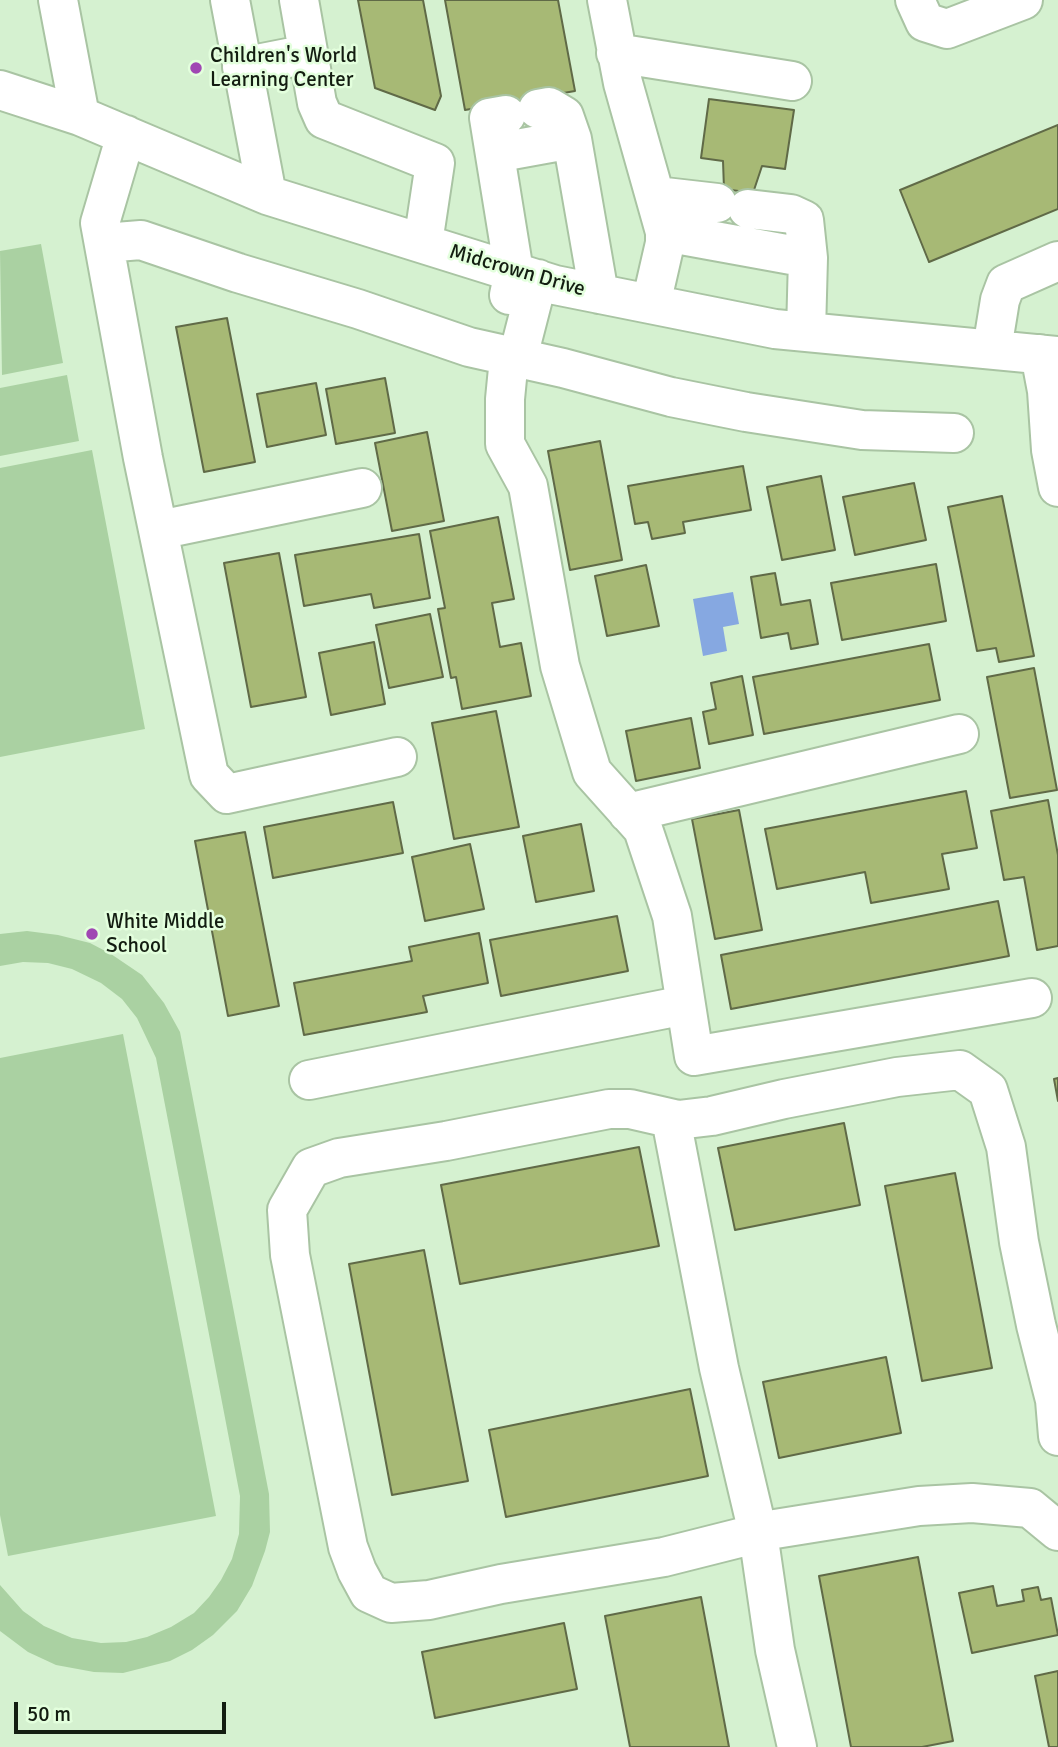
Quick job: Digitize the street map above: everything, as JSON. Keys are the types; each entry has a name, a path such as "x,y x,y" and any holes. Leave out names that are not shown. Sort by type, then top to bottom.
{"street":[{"path":"58,0 80,116"},
{"path":"230,0 267,195"},
{"path":"299,0 317,103 324,119 435,163 423,243"},
{"path":"607,0 623,83 661,214 665,243 652,304"},
{"path":"915,0 926,22 947,29 1023,0"},
{"path":"617,53 792,80"},
{"path":"243,67 308,54"},
{"name":"Midcrown Drive","path":"0,90 80,116 267,195 555,285 775,329 1049,355"},
{"path":"599,294 572,139 564,116 549,107 489,118 495,153 526,275 498,345 509,358 505,444 528,486 560,666 592,772 643,829 672,916 694,1056 1032,998"},
{"path":"126,135 100,222 138,432 209,775 227,794 397,757"},
{"path":"495,153 572,139"},
{"path":"661,214 732,206 791,214 804,220 808,258 806,332"},
{"path":"661,214 808,258"},
{"path":"104,243 141,240 469,347 671,397 862,430 954,433"},
{"path":"992,349 1000,300 1006,284 1058,261"},
{"path":"1049,355 1047,391 1051,450 1058,487"},
{"path":"159,530 362,488"},
{"path":"628,813 959,734"},
{"path":"309,1080 685,1005"},
{"path":"1058,1436 1055,1400 1019,1242 1006,1147 988,1090 960,1070 897,1077 712,1116 678,1120 630,1109 610,1109 446,1141 339,1158 311,1168 287,1210 290,1255 348,1547 356,1571 369,1593 391,1603 429,1600 500,1584 664,1557 758,1533 919,1506 972,1503 1030,1508 1058,1531"},
{"path":"671,1119 719,1368 758,1533 775,1650 797,1747"}],"green space":[{"path":"41,244 63,363 2,375 0,251"},
{"path":"67,375 79,441 0,456 0,388"},
{"path":"92,450 145,729 0,757 0,468"},
{"path":"27,931 90,943 111,954 142,975 164,1003 180,1032 269,1494 270,1532 265,1551 252,1586 237,1611 213,1635 192,1650 170,1661 123,1673 94,1672 56,1665 28,1652 0,1631 0,1585 23,1611 44,1626 72,1638 101,1643 126,1642 147,1637 194,1613 221,1580 232,1559 239,1534 240,1496 156,1058 137,1018 122,999 101,983 72,969 48,963 23,962 0,966 0,934"},
{"path":"123,1034 216,1516 8,1556 0,1515 0,1058"}],"water":[{"path":"733,592 739,624 723,627 727,651 703,656 693,599"}],"building":[{"path":"358,0 423,0 441,96 435,110 375,88"},
{"path":"445,0 558,0 575,91 465,110"},
{"path":"709,99 794,110 785,169 762,166 753,193 724,189 723,161 701,158"},
{"path":"1058,125 1058,209 929,262 900,190"},
{"path":"227,318 255,462 204,472 176,327"},
{"path":"385,378 395,433 336,444 326,389"},
{"path":"316,383 326,435 267,447 257,394"},
{"path":"427,432 444,521 392,531 375,443"},
{"path":"600,441 622,560 570,570 548,451"},
{"path":"743,466 751,510 683,522 685,533 652,539 648,522 635,524 628,486"},
{"path":"821,476 835,550 782,560 767,487"},
{"path":"914,483 926,540 855,555 843,497"},
{"path":"1002,496 1034,656 999,662 996,648 977,651 948,507"},
{"path":"498,517 514,599 492,603 500,647 521,643 531,696 462,709 456,677 451,678 438,609 445,608 430,531"},
{"path":"419,534 430,598 374,608 371,594 304,606 295,555"},
{"path":"279,553 306,697 251,707 224,563"},
{"path":"936,564 946,621 842,640 831,583"},
{"path":"646,565 659,626 607,636 595,576"},
{"path":"775,573 781,605 810,600 818,644 791,649 788,633 761,638 751,577"},
{"path":"430,614 443,677 389,688 376,625"},
{"path":"374,642 385,704 331,715 319,653"},
{"path":"929,644 940,700 764,734 753,677"},
{"path":"1034,668 1057,790 1010,798 987,677"},
{"path":"742,676 753,735 709,744 703,712 716,709 711,683"},
{"path":"496,711 519,827 454,839 432,723"},
{"path":"691,718 700,768 636,781 626,731"},
{"path":"966,791 977,848 942,854 949,889 871,903 865,872 777,889 765,829"},
{"path":"1048,800 1058,855 1058,946 1037,950 1024,877 1004,880 991,811"},
{"path":"393,802 403,853 273,878 264,827"},
{"path":"739,810 762,930 715,939 692,819"},
{"path":"581,824 594,891 536,902 523,836"},
{"path":"245,832 279,1006 228,1016 195,841"},
{"path":"470,844 484,909 425,921 412,857"},
{"path":"998,901 1009,956 731,1009 721,955"},
{"path":"617,916 628,971 501,996 490,940"},
{"path":"479,933 488,983 423,996 427,1012 304,1035 294,983 412,961 409,947"},
{"path":"1058,1078 1058,1101 1054,1079"},
{"path":"844,1123 860,1205 735,1230 718,1148"},
{"path":"639,1147 659,1246 460,1284 441,1185"},
{"path":"955,1173 992,1368 922,1381 885,1186"},
{"path":"424,1250 468,1481 392,1495 349,1264"},
{"path":"886,1357 901,1433 779,1458 763,1382"},
{"path":"690,1389 708,1476 506,1517 489,1430"},
{"path":"918,1557 953,1741 922,1747 851,1747 819,1576"},
{"path":"993,1586 997,1606 1024,1601 1022,1590 1038,1587 1041,1600 1051,1598 1058,1635 972,1653 959,1593"},
{"path":"701,1597 729,1747 630,1747 605,1616"},
{"path":"564,1623 577,1689 435,1718 422,1652"},
{"path":"1058,1671 1058,1747 1049,1747 1035,1676"}],"place":[{"name":"Children's World Learning Center","path":"196,68"},
{"name":"White Middle School","path":"92,934"}]}
